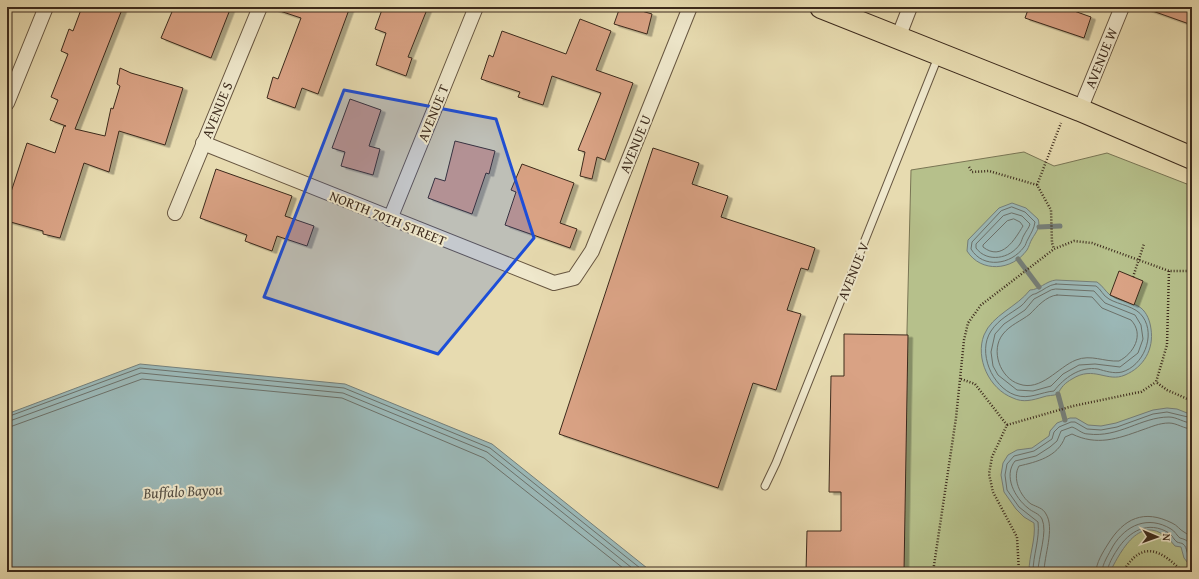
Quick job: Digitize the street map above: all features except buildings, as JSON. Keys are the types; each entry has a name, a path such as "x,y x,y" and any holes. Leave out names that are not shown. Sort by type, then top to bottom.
{"main road":[{"path":"821,7 1187,154"}],"street":[{"path":"7,102 46,7"},
{"name":"AVENUE S","path":"175,213 260,7"},
{"name":"AVENUE T","path":"390,219 476,7"},
{"name":"AVENUE U","path":"574,278 592,250 690,7"},
{"path":"898,38 910,7"},
{"name":"AVENUE W","path":"1080,110 1122,7"},
{"name":"NORTH 70TH STREET","path":"203,143 390,219 554,283 574,278"}],"lane":[{"name":"AVENUE V","path":"765,486 776,463 938,55"}],"path":[{"path":"1038,185 1061,123"},
{"path":"969,167 972,172 989,171 1038,185 1047,201 1052,218 1051,233 1054,249"},
{"path":"933,572 961,379 964,340 968,323 981,305 1054,249 1069,242 1083,241 1168,271 1192,271"},
{"path":"1133,277 1144,244"},
{"path":"1019,572 1017,537 993,492 989,474 992,457 1007,425 1073,406 1142,392 1156,382 1166,344 1168,271"},
{"path":"961,379 975,384 1007,425"},
{"path":"1156,382 1167,390 1192,402"},
{"path":"1124,572 1135,555 1148,551 1164,555 1183,572"}],"highlighted area":[{"path":"344,90 496,119 534,238 438,354 264,297"}],"green space":[{"path":"1024,152 1054,166 1107,153 1192,186 1192,572 901,572 911,170"}],"water":[{"path":"1012,203 1026,208 1038,219 1038,227 1028,249 1021,257 1005,265 997,267 980,263 967,251 968,240 999,208"},
{"path":"1056,280 1097,282 1113,297 1141,308 1147,315 1151,326 1151,344 1146,356 1138,367 1125,375 1112,377 1094,374 1080,375 1065,384 1060,389 1058,394 1036,399 1017,400 1004,394 997,388 986,372 981,353 984,335 999,316 1025,296 1030,290 1036,289"},
{"name":"Buffalo Bayou","path":"140,364 345,384 492,444 652,572 7,572 7,414"},
{"path":"1167,408 1177,409 1192,415 1192,568 1184,558 1181,547 1175,546 1164,535 1154,531 1145,531 1136,535 1129,542 1110,572 1029,572 1034,535 1034,523 1024,517 1016,509 1004,492 1001,475 1003,463 1008,455 1017,450 1032,448 1049,436 1050,431 1057,423 1070,418 1076,418 1088,425 1101,426 1116,423 1153,410"}],"waterway":[{"path":"1039,227 1060,226"},
{"path":"1018,259 1039,287"},
{"path":"1058,394 1065,420"}]}
